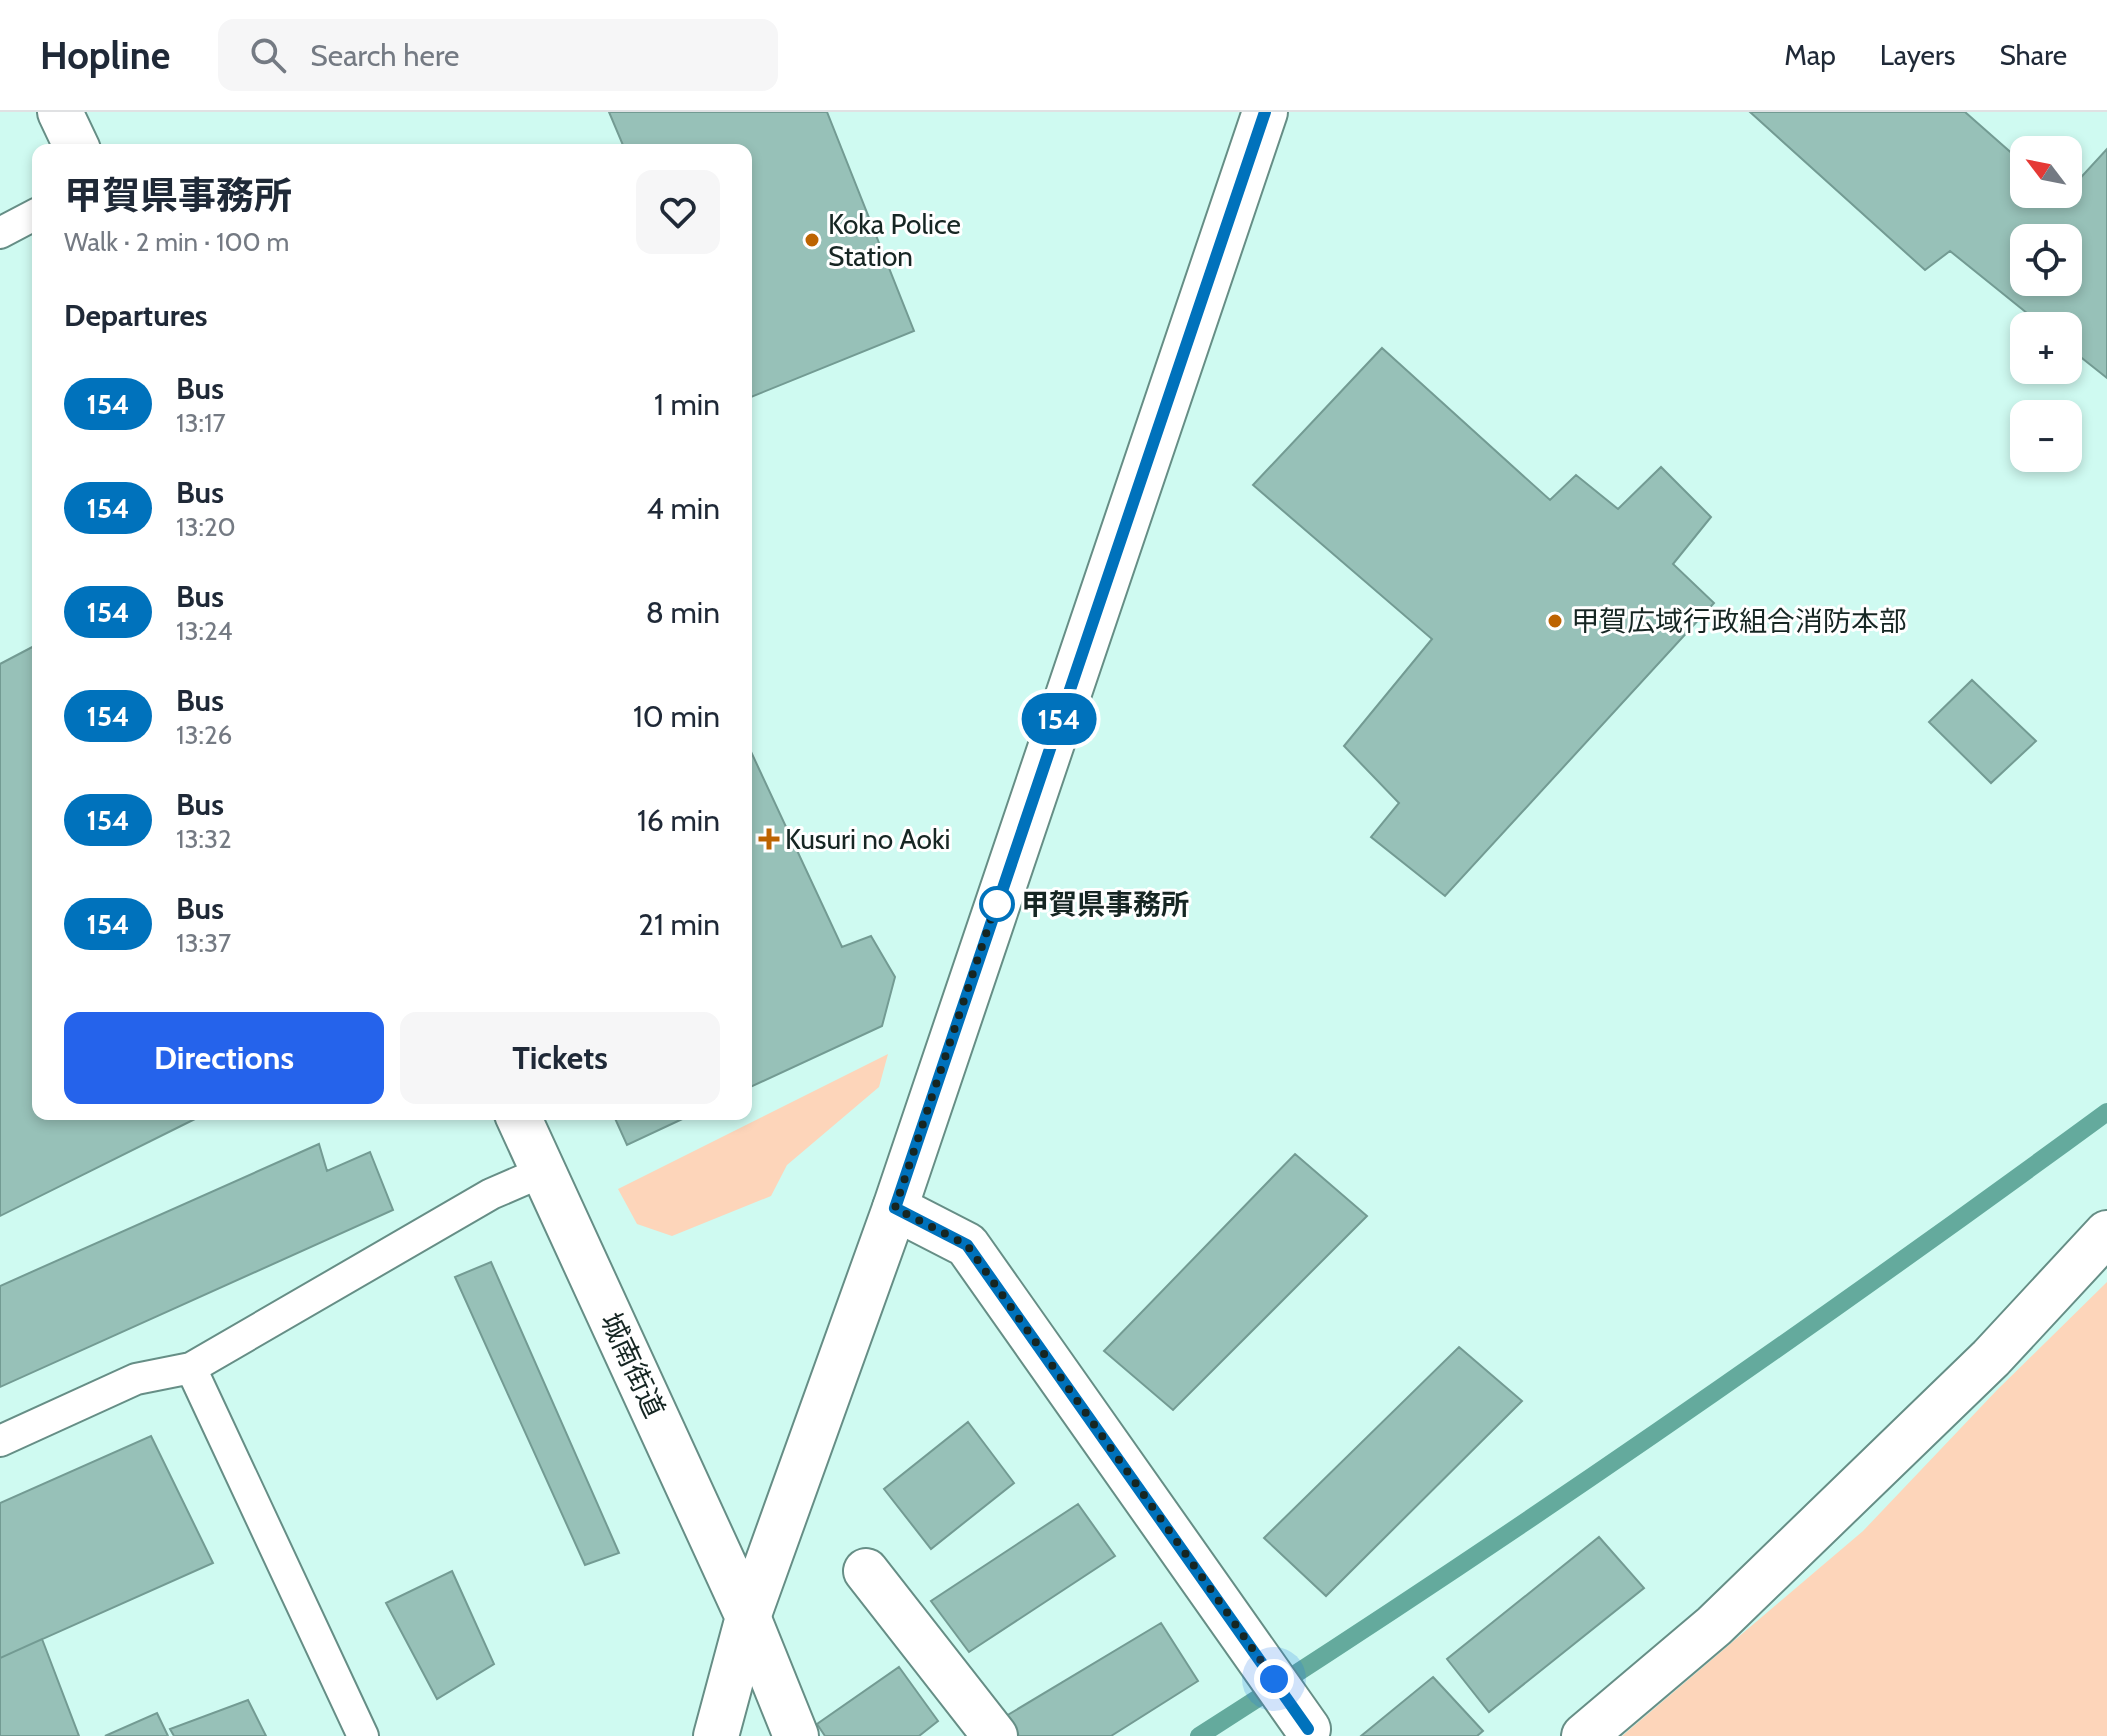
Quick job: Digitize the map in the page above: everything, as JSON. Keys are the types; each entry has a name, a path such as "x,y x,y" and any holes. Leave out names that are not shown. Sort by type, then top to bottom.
{"street":[{"path":"60,112 75,144"},
{"path":"716,1736 748,1617 895,1208 1265,112"},
{"name":"城南街道","path":"520,1120 748,1617 796,1736"},
{"path":"895,1208 967,1245 1290,1703"},
{"path":"1584,1736 1725,1616 1991,1358 2107,1233"},
{"path":"866,1571 995,1736"}],"lane":[{"path":"0,233 32,216"},
{"path":"0,1441 136,1379 191,1368 491,1194 542,1172"},
{"path":"191,1368 363,1736"}],"shaded area":[{"path":"888,1054 879,1087 787,1165 771,1196 672,1236 637,1224 618,1189"},
{"path":"2107,1282 2107,1736 1622,1736 1863,1531 1997,1390"}],"building":[{"name":"Koka Police Station","path":"609,112 827,112 914,331 752,397 752,144 622,144"},
{"path":"1750,112 1965,112 2010,152 2010,208 2082,208 2082,176 2107,149 2107,378 2082,358 2082,312 2026,312 1950,251 1925,270"},
{"name":"甲賀広域行政組合消防本部","path":"1382,348 1550,500 1576,475 1618,509 1661,467 1711,517 1673,564 1714,603 1445,896 1371,837 1399,803 1344,746 1432,639 1253,485"},
{"path":"32,647 32,1120 193,1120 0,1216 0,664"},
{"path":"1972,680 2036,741 1991,783 1929,722"},
{"name":"Kusuri no Aoki","path":"752,754 842,947 871,936 895,977 882,1026 752,1086"},
{"path":"616,1120 680,1120 627,1145"},
{"path":"319,1144 327,1171 370,1152 393,1210 0,1387 0,1286"},
{"path":"1295,1154 1367,1216 1173,1410 1104,1351"},
{"path":"491,1262 619,1553 585,1565 455,1277"},
{"path":"1459,1347 1522,1401 1326,1596 1264,1538"},
{"path":"968,1422 1014,1483 931,1549 884,1489"},
{"path":"151,1436 213,1563 0,1658 0,1503"},
{"path":"1078,1504 1115,1556 969,1652 931,1601"},
{"path":"1599,1537 1644,1588 1489,1712 1447,1659"},
{"path":"452,1571 494,1664 437,1699 386,1603"},
{"path":"1161,1623 1198,1681 1111,1736 1019,1736 1006,1716"},
{"path":"42,1639 79,1736 0,1736 0,1658"},
{"path":"899,1667 938,1721 919,1736 825,1736 817,1724"},
{"path":"1433,1677 1483,1731 1477,1736 1361,1736"},
{"path":"248,1700 266,1736 174,1736 170,1729"},
{"path":"157,1713 168,1736 105,1736"}],"waterway":[{"path":"1199,1736 1430,1586 1658,1432 2107,1112"}],"bus line":[{"name":"154","path":"1265,112 895,1208 967,1245 1308,1729"}],"place":[{"name":"Koka Police Station","path":"812,240"},
{"name":"甲賀広域行政組合消防本部","path":"1555,621"},
{"name":"Kusuri no Aoki","path":"769,839"},
{"name":"甲賀県事務所","path":"997,904"}],"route":[{"path":"997,904 998,898 895,1208 967,1245 1274,1679"}]}
